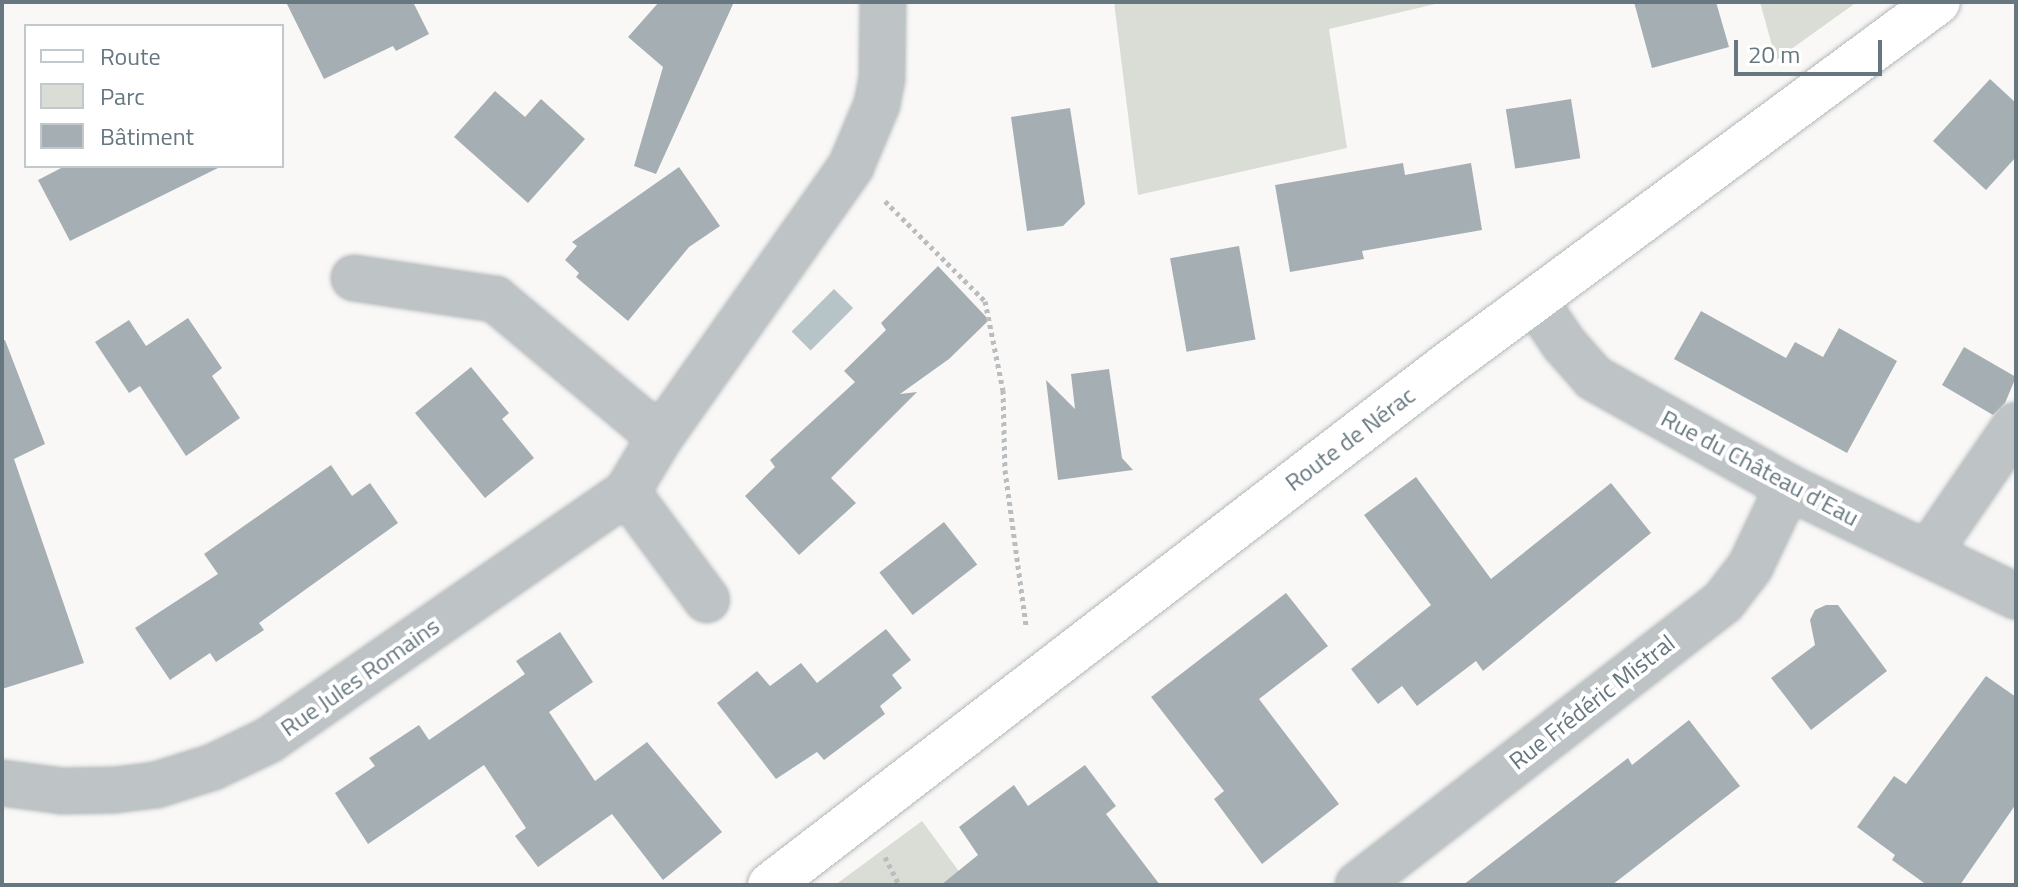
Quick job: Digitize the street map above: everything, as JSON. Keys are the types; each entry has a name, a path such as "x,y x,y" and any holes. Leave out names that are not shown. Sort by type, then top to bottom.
{"main road":[{"name":"Route de Nérac","path":"770,885 1535,301 1938,2"}],"street":[{"name":"Rue Jules Romains","path":"2,783 62,791 114,790 156,785 213,767 269,740 627,492 660,437 851,166 877,104 882,79 883,2"},
{"path":"354,278 495,299 660,437"},
{"name":"Rue du Château d'Eau","path":"1535,301 1564,344 1594,378 1788,487 2016,596"},
{"path":"1928,553 2016,425"},
{"name":"Rue Frédéric Mistral","path":"1358,885 1723,602 1750,567 1788,487"},
{"path":"627,492 707,600"}],"path":[{"path":"851,166 985,301 1003,390 1005,470 1027,635"},
{"path":"883,853 899,885"}],"green space":[{"path":"1114,2 1444,2 1329,29 1347,148 1138,195"},
{"path":"1760,2 1857,2 1776,60"},
{"path":"922,821 969,885 835,885"}],"shaded area":[{"path":"834,289 853,308 811,351 792,331"}],"building":[{"path":"286,2 413,2 429,34 396,51 393,46 324,79"},
{"path":"659,2 734,2 656,174 634,166 663,67 628,37"},
{"path":"1634,2 1716,2 1729,47 1652,68"},
{"path":"1990,79 2016,103 2016,157 1986,190 1933,141"},
{"path":"495,91 525,117 541,99 585,139 528,203 454,137"},
{"path":"1571,99 1580,158 1515,169 1506,109"},
{"path":"1070,108 1085,204 1063,226 1027,231 1011,117"},
{"path":"1403,163 1405,175 1471,163 1482,230 1362,251 1364,259 1290,272 1275,185"},
{"path":"679,167 720,226 689,247 628,321 576,277 579,273 565,260 577,246 572,242"},
{"path":"61,168 218,168 70,241 38,180"},
{"path":"1239,246 1255,340 1187,352 1170,258"},
{"path":"938,266 989,320 949,359 900,394 917,392 831,478 856,503 799,555 745,496 775,467 770,460 855,382 844,371 886,330 881,323"},
{"path":"1701,311 1786,358 1795,342 1823,357 1839,328 1897,361 1847,453 1674,359"},
{"path":"188,318 222,368 212,376 240,418 186,456 140,386 129,393 95,342 129,320 146,346"},
{"path":"5,340 45,444 14,459 84,663 2,689 2,341"},
{"path":"1964,347 2016,377 2005,403 1993,415 1942,385"},
{"path":"471,367 509,413 502,419 534,458 485,498 415,413"},
{"path":"1109,369 1122,458 1133,470 1058,480 1046,380 1075,409 1071,374"},
{"path":"331,465 352,496 370,483 398,523 259,623 264,630 216,662 210,653 170,680 135,628 218,574 204,554"},
{"path":"1416,477 1491,579 1611,483 1651,533 1483,671 1476,661 1417,706 1402,686 1378,704 1351,669 1431,605 1364,515"},
{"path":"944,522 977,565 913,615 879,572"},
{"path":"1286,593 1328,646 1259,699 1339,804 1262,864 1214,799 1224,791 1151,697"},
{"path":"1826,605 1838,605 1887,671 1811,730 1771,678 1815,645 1810,620 1815,610"},
{"path":"886,629 911,660 892,675 902,688 880,706 885,714 824,760 817,752 776,779 717,703 757,671 770,686 801,663 817,683"},
{"path":"560,632 593,682 549,712 595,781 647,742 722,832 663,880 612,814 538,867 515,836 526,828 484,765 368,844 335,793 375,766 369,758 419,725 429,740 525,674 516,661"},
{"path":"1986,676 2016,697 2016,804 1960,885 1927,885 1892,860 1895,855 1857,827 1894,776 1906,784"},
{"path":"1689,720 1740,786 1612,885 1463,885 1628,758 1632,765"},
{"path":"1085,765 1116,806 1106,814 1160,885 941,885 978,855 959,827 1014,785 1028,806"}]}
